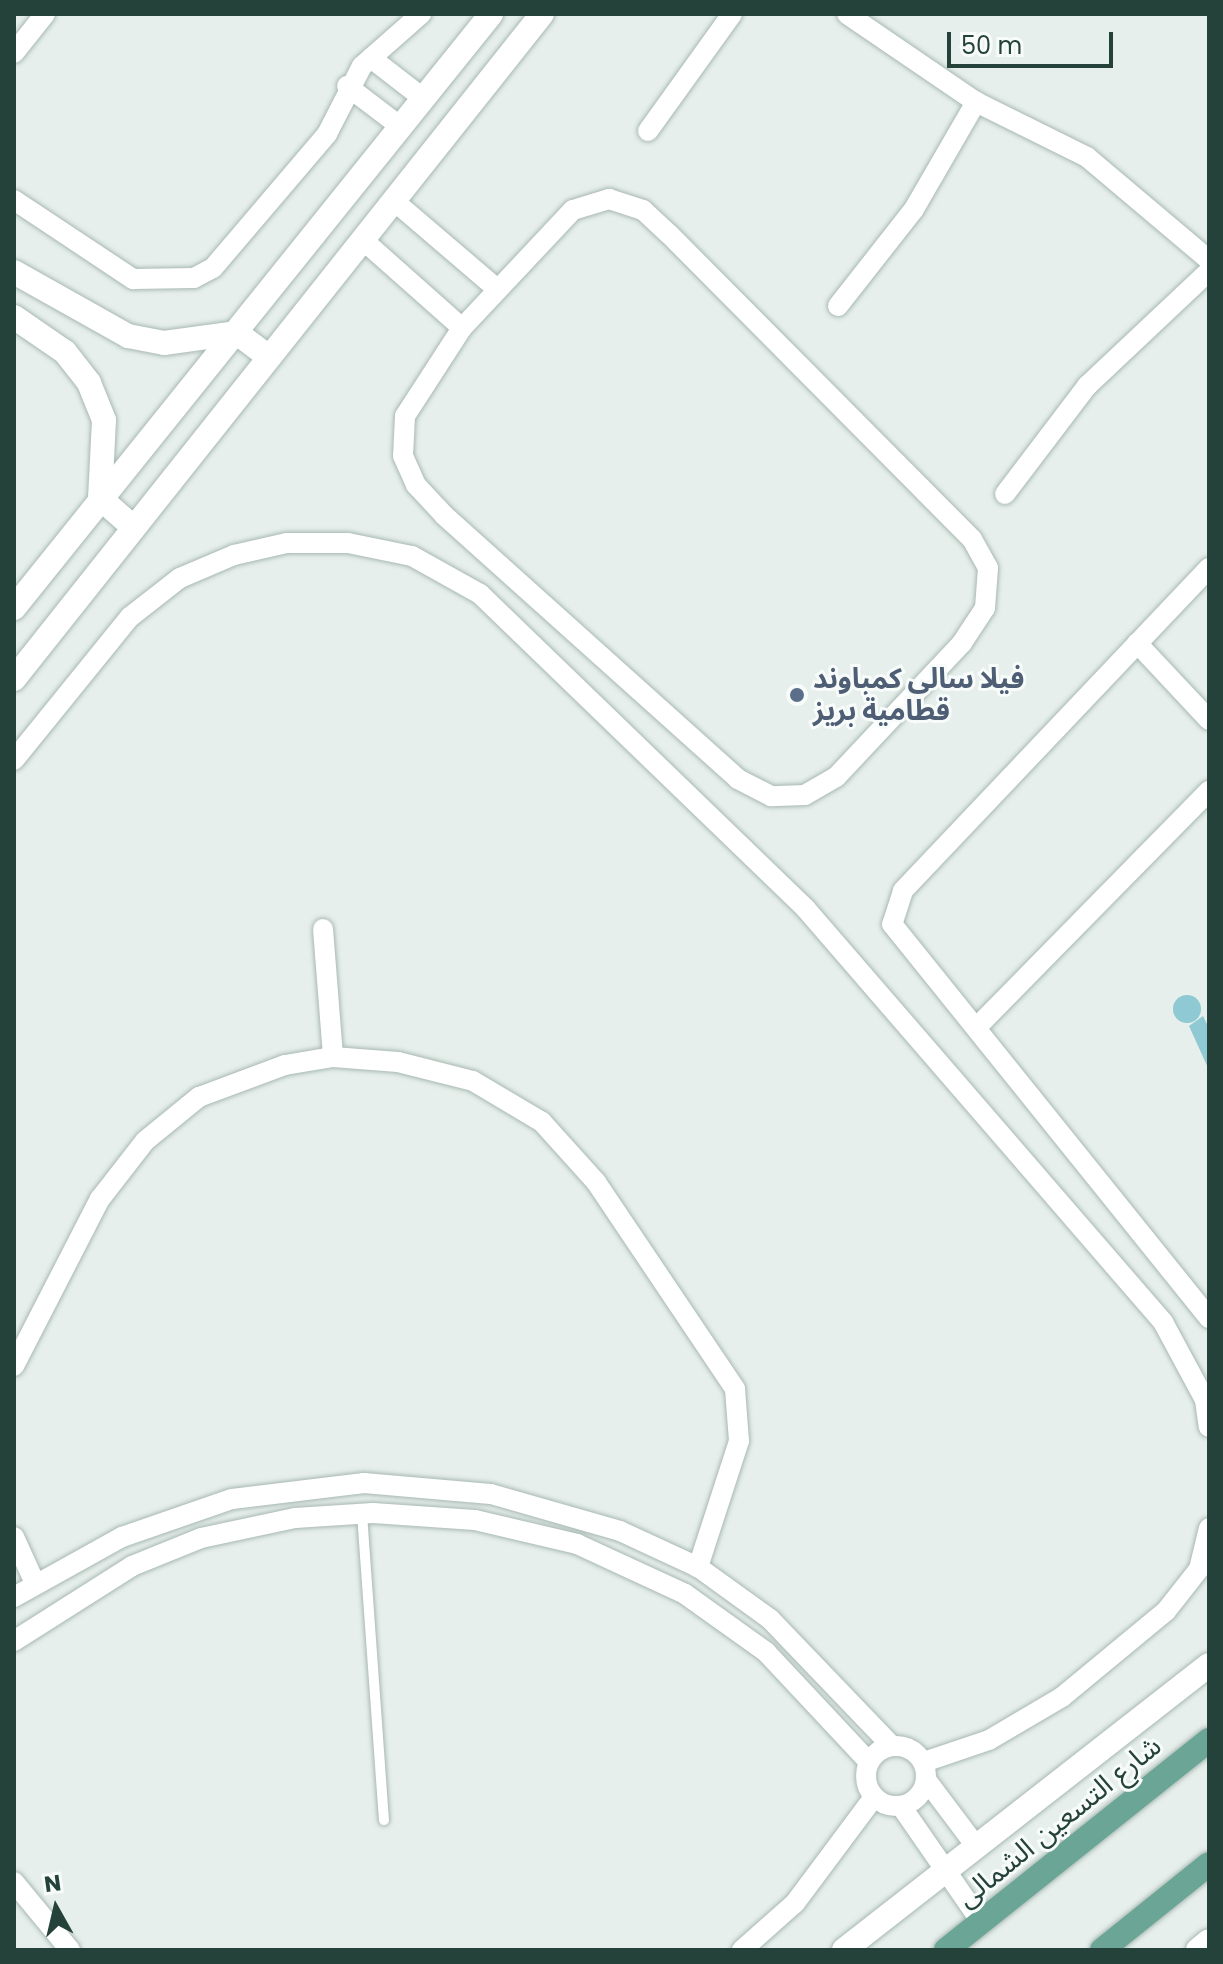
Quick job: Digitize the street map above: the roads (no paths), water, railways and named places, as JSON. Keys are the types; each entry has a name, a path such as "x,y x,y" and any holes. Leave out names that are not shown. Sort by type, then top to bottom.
{"main road":[{"name":"شارع التسعين الشمالى","path":"946,1950 1209,1740"},
{"path":"1102,1950 1209,1864"}],"street":[{"path":"14,53 45,14"},
{"path":"14,200 133,279 194,278 213,268 327,134 347,86 371,58 421,14"},
{"path":"14,608 491,14"},
{"path":"14,679 542,14"},
{"path":"648,131 732,14"},
{"path":"847,14 976,102 1087,157 1209,260"},
{"path":"371,58 424,99"},
{"path":"347,86 401,127"},
{"path":"838,306 914,209 976,102"},
{"path":"609,199 643,210 972,539 988,568 985,608 962,643 836,777 805,795 771,796 738,779 416,485 403,456 405,416 462,328 495,287 573,210 609,199"},
{"path":"393,200 495,287"},
{"path":"363,240 462,328"},
{"path":"1005,494 1087,386 1209,271"},
{"path":"14,272 128,336 164,343 237,333 269,357"},
{"path":"14,317 65,352 89,383 104,420 100,498"},
{"path":"100,498 134,528"},
{"path":"14,760 130,617 180,578 234,555 287,543 348,543 412,556 480,594 612,714 827,933 1163,1322 1205,1400 1209,1427"},
{"path":"1209,568 893,907 892,924 978,1026 1209,1318"},
{"path":"1137,643 1209,720"},
{"path":"978,1026 1209,791"},
{"path":"323,929 333,1057"},
{"path":"14,1366 100,1199 145,1141 199,1097 285,1065 333,1057 398,1062 473,1081 542,1122 596,1182 735,1389 742,1414 698,1567"},
{"path":"14,1597 34,1581 122,1537 232,1499 364,1483 491,1494 620,1531 698,1567 770,1619 892,1746 910,1749 976,1846"},
{"path":"14,1641 132,1566 201,1538 295,1518 362,1514 475,1520 577,1544 685,1594 766,1652 869,1762"},
{"path":"901,1806 918,1798 925,1772 989,1740 1062,1697 1166,1611 1199,1569 1209,1528"},
{"path":"14,1537 34,1581"},
{"path":"844,1950 1209,1665"},
{"path":"892,1746 869,1762 866,1780 874,1797 901,1806 982,1923"},
{"path":"742,1950 795,1903 874,1797"},
{"path":"14,1882 70,1950"},
{"path":"1198,1950 1209,1941"}],"lane":[{"path":"362,1514 384,1820"}],"water":[{"path":"1187,995 1197,999 1201,1009 1197,1019 1187,1023 1177,1019 1173,1009 1177,999"},
{"path":"1203,1016 1209,1028 1209,1070 1189,1026"}],"place":[{"name":"فيلا سالى كمباوند قطامية بريز","path":"797,695"}]}
